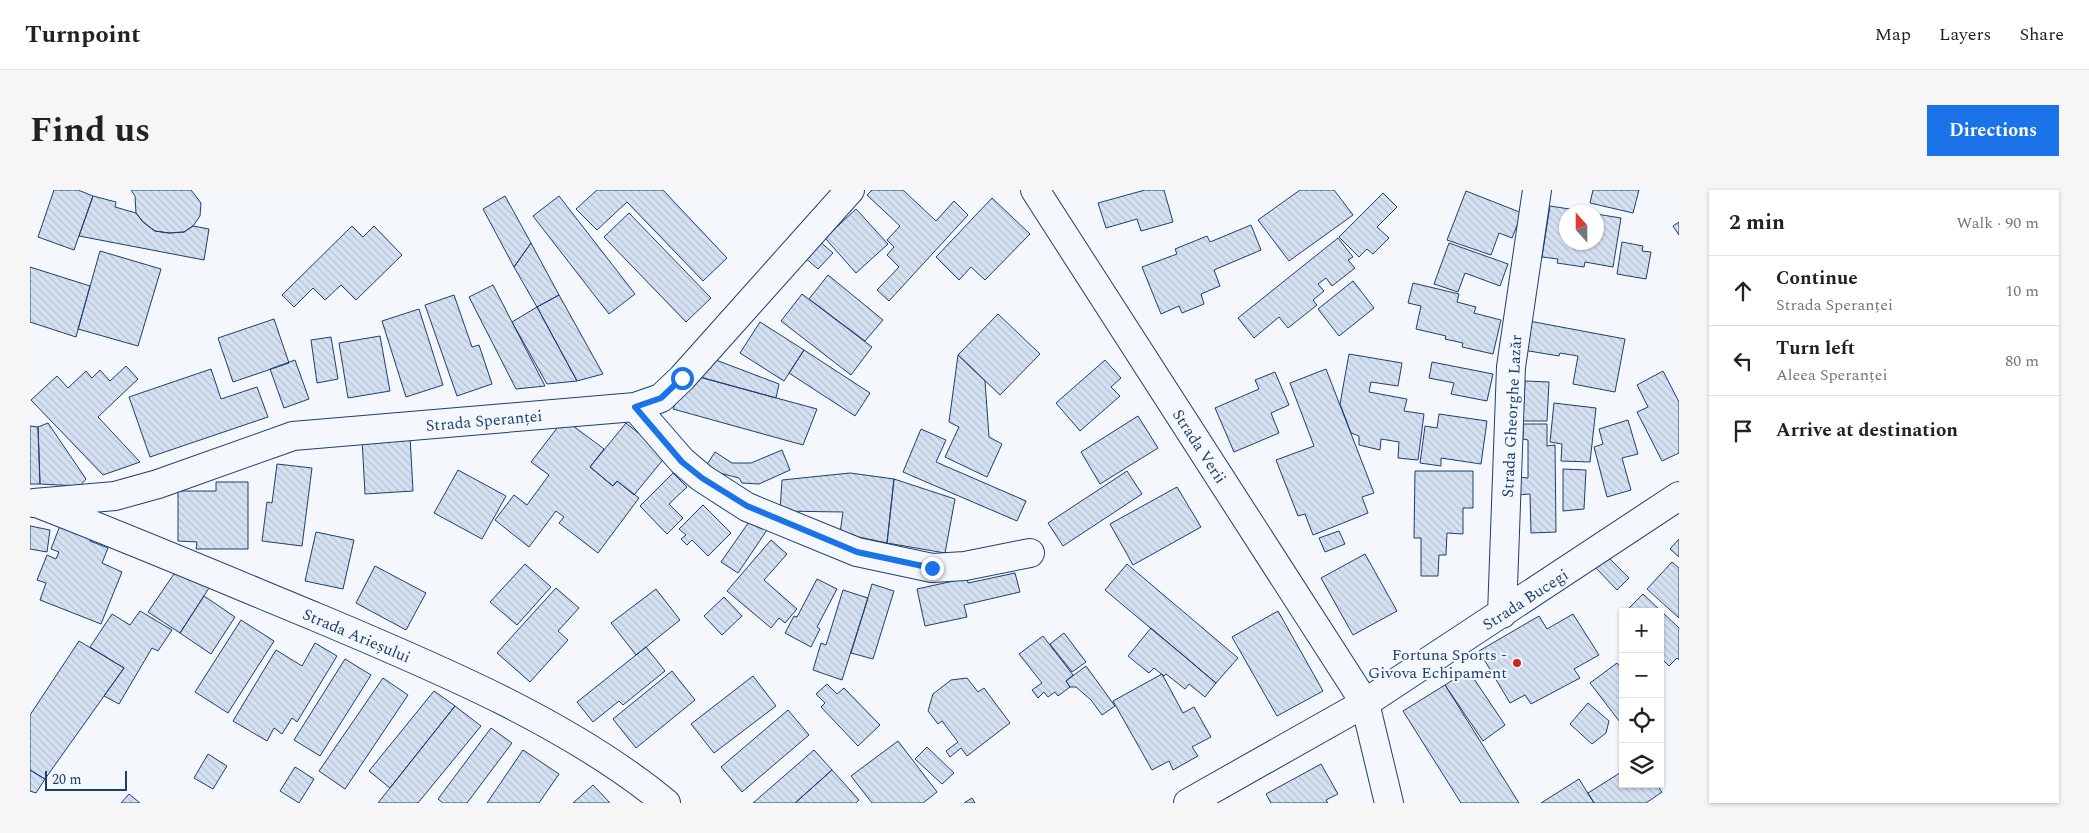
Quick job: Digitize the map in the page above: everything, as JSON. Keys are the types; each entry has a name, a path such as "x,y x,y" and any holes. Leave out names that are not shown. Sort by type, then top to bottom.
{"street":[{"name":"Strada Speranței","path":"32,502 115,496 158,484 293,436 635,407 661,398 682,378 850,190"},
{"name":"Strada Verii","path":"1035,190 1365,702 1389,803"},
{"name":"Strada Gheorghe Lazăr","path":"1502,614 1511,367 1537,190"},
{"path":"635,407 682,462 702,478 747,506 857,552 932,568 965,566 1030,553"},
{"name":"Strada Bucegi","path":"1188,803 1365,702 1502,614 1679,496"},
{"name":"Strada Arieșului","path":"32,502 400,653 549,725 640,782 666,803"}],"building":[{"path":"54,190 78,190 93,196 74,250 38,237"},
{"path":"131,190 191,190 201,203 200,216 193,226 184,232 169,233 155,231 143,222 136,213 135,196"},
{"path":"597,190 663,190 727,258 703,281 627,202 597,230 576,209"},
{"path":"872,190 903,190 936,221 954,201 968,215 889,301 877,290 899,267 887,255 894,247 887,240 900,226 867,195"},
{"path":"1145,190 1164,190 1173,222 1141,231 1137,219 1106,228 1098,203"},
{"path":"1300,190 1334,190 1353,215 1289,261 1258,220"},
{"path":"1593,190 1639,190 1633,213 1590,203"},
{"path":"1466,191 1522,213 1512,238 1499,233 1491,255 1447,240"},
{"path":"1383,193 1397,207 1377,227 1389,238 1373,254 1367,249 1359,257 1339,237"},
{"path":"93,196 116,202 115,207 136,213 143,222 155,231 169,233 184,232 193,226 209,229 204,260 79,236"},
{"path":"505,196 531,243 514,267 483,209"},
{"path":"559,196 635,294 609,314 533,216"},
{"path":"992,198 1030,234 985,280 971,267 959,280 936,257"},
{"path":"1550,206 1559,207 1559,250 1604,250 1604,215 1621,218 1613,267 1585,262 1584,267 1557,263 1558,259 1542,257"},
{"path":"856,209 888,244 856,273 825,238"},
{"path":"629,213 711,298 686,322 604,237"},
{"path":"1679,222 1679,235 1673,226"},
{"path":"1251,225 1261,250 1214,270 1220,286 1201,294 1204,304 1182,313 1179,306 1161,314 1142,267 1177,254 1175,249 1207,236 1210,242"},
{"path":"352,226 363,237 374,226 402,255 356,300 341,285 325,300 313,288 294,307 282,295"},
{"path":"1338,238 1353,257 1348,260 1355,268 1332,286 1326,278 1318,284 1324,291 1313,300 1317,305 1288,328 1279,317 1254,338 1238,318"},
{"path":"818,240 833,253 818,269 803,256"},
{"path":"1622,242 1643,246 1642,251 1651,252 1646,279 1617,274"},
{"path":"531,243 559,295 537,307 514,267"},
{"path":"1449,243 1508,264 1500,286 1465,273 1458,292 1434,284"},
{"path":"100,251 161,269 138,346 78,329"},
{"path":"30,267 90,286 76,337 30,322"},
{"path":"828,275 883,320 865,341 809,299"},
{"path":"1353,281 1374,308 1339,336 1318,309"},
{"path":"1413,283 1459,294 1457,302 1476,307 1474,313 1501,320 1493,354 1462,347 1463,343 1445,339 1446,336 1416,329 1421,306 1408,303"},
{"path":"493,285 545,386 516,389 469,297"},
{"path":"802,294 872,347 851,375 781,321"},
{"path":"454,295 472,347 479,345 492,384 457,396 425,305"},
{"path":"559,295 603,374 577,381 537,307"},
{"path":"537,307 577,381 547,384 512,322"},
{"path":"419,309 443,385 406,397 382,321"},
{"path":"998,314 1040,354 1000,395 958,355"},
{"path":"274,319 289,363 233,382 218,338"},
{"path":"1529,321 1625,339 1615,392 1573,384 1578,356 1560,353 1559,356 1523,350"},
{"path":"760,322 804,350 784,381 740,353"},
{"path":"380,336 390,391 348,398 339,343"},
{"path":"331,337 338,379 317,383 311,340"},
{"path":"804,350 870,393 855,416 789,373"},
{"path":"1349,354 1402,363 1398,386 1371,382 1369,392 1407,399 1404,411 1424,414 1418,460 1398,458 1399,442 1381,439 1380,450 1359,445 1359,436 1351,433 1340,404"},
{"path":"958,355 985,381 989,437 1002,444 987,477 945,457 959,427 949,422"},
{"path":"708,357 779,384 776,398 693,375"},
{"path":"295,360 309,399 284,408 270,369"},
{"path":"1105,360 1121,378 1111,387 1120,396 1080,431 1056,403"},
{"path":"1432,362 1493,374 1487,401 1451,394 1454,383 1429,378"},
{"path":"126,366 138,379 98,417 140,462 103,475 31,400 57,376 68,388 86,371 92,378 100,370 110,381"},
{"path":"211,369 221,399 257,387 268,417 150,457 129,397"},
{"path":"1326,369 1374,493 1362,497 1368,513 1313,535 1305,514 1298,516 1276,460 1314,446 1290,383"},
{"path":"1663,371 1679,402 1679,453 1662,461 1637,412 1648,407 1637,385"},
{"path":"1275,372 1289,405 1271,413 1279,433 1234,452 1215,408 1259,389 1255,380"},
{"path":"688,374 817,409 803,445 673,409"},
{"path":"1525,381 1549,382 1547,421 1523,421"},
{"path":"1554,403 1596,408 1590,462 1561,461 1562,444 1550,442"},
{"path":"1439,414 1487,421 1481,464 1441,458 1441,466 1420,463 1425,426 1437,428"},
{"path":"1138,416 1158,448 1100,484 1081,452"},
{"path":"564,419 604,449 590,467 613,486 617,481 639,498 598,553 559,523 564,517 556,511 529,547 495,520 514,495 527,505 549,475 531,462"},
{"path":"1628,420 1638,454 1622,458 1631,490 1607,497 1594,447 1603,444 1599,429"},
{"path":"48,423 86,479 80,486 40,484 38,427"},
{"path":"626,423 666,456 634,495 617,481 613,486 590,467"},
{"path":"1523,424 1547,424 1547,446 1555,445 1556,532 1531,533 1530,494 1517,495 1517,477 1528,478 1528,440 1523,439"},
{"path":"30,426 38,427 40,484 30,484"},
{"path":"921,429 946,440 936,462 1026,501 1017,521 903,472"},
{"path":"410,436 413,491 365,494 362,439"},
{"path":"782,450 790,470 759,484 742,483 739,478 704,469 715,452 732,463 751,463"},
{"path":"277,464 312,468 302,546 262,541 267,502 272,503"},
{"path":"1563,469 1586,470 1584,509 1563,511"},
{"path":"458,470 506,496 482,539 434,513"},
{"path":"1127,471 1142,494 1063,546 1048,523"},
{"path":"1415,471 1473,471 1473,508 1463,508 1463,534 1447,533 1446,555 1439,555 1438,576 1421,576 1421,538 1414,538"},
{"path":"673,473 687,487 669,504 683,518 667,534 640,506"},
{"path":"850,473 894,479 887,543 840,533 843,512 780,511 782,480"},
{"path":"894,479 955,499 945,553 887,543"},
{"path":"216,482 248,482 248,549 196,549 197,542 178,541 178,491 216,491"},
{"path":"1177,487 1201,527 1133,565 1110,524"},
{"path":"703,505 731,533 708,556 692,540 687,545 681,539 686,535 679,529"},
{"path":"753,516 769,527 738,573 721,562"},
{"path":"61,523 93,536 90,541 108,548 102,563 122,572 101,624 40,600 46,583 37,580 47,555 56,559 59,552 51,549"},
{"path":"30,526 50,530 47,552 30,549"},
{"path":"1339,531 1345,544 1325,552 1319,538"},
{"path":"316,532 354,540 343,589 305,581"},
{"path":"1679,539 1679,557 1670,549"},
{"path":"771,540 787,554 764,580 797,609 785,623 779,618 771,628 727,591"},
{"path":"1365,554 1397,611 1353,635 1321,578"},
{"path":"1608,557 1629,578 1617,590 1596,568"},
{"path":"1672,562 1679,568 1679,618 1647,589"},
{"path":"525,564 551,587 517,625 490,602"},
{"path":"1127,564 1238,658 1216,683 1105,590"},
{"path":"375,566 426,593 406,630 356,603"},
{"path":"178,568 209,588 180,633 148,612"},
{"path":"1015,573 1020,592 964,605 967,617 925,626 917,589 967,578 968,583"},
{"path":"817,579 837,589 817,627 820,629 811,647 785,633 794,616 797,617"},
{"path":"872,584 894,591 873,659 851,653"},
{"path":"556,588 579,608 558,631 568,640 530,682 497,653"},
{"path":"656,589 680,620 636,655 611,623"},
{"path":"843,590 868,598 842,680 813,670 821,643 826,645"},
{"path":"1643,594 1658,608 1629,608"},
{"path":"204,596 235,617 211,654 180,633"},
{"path":"724,597 742,616 722,635 704,616"},
{"path":"140,611 172,630 158,651 152,648 119,704 104,696 124,668 90,647 112,614 130,625"},
{"path":"1278,611 1323,691 1277,716 1232,637"},
{"path":"1573,614 1599,655 1574,669 1580,678 1531,704 1525,695 1510,703 1479,651 1539,616 1547,629"},
{"path":"1664,614 1679,628 1679,660 1677,658 1669,666 1664,661"},
{"path":"241,620 274,641 228,713 195,692"},
{"path":"1151,628 1216,683 1205,697 1189,684 1185,689 1166,674 1164,676 1154,668 1149,673 1128,656"},
{"path":"1064,633 1086,662 1072,672 1050,644"},
{"path":"1043,636 1073,675 1066,681 1070,687 1058,696 1055,692 1048,697 1044,692 1038,698 1032,690 1042,683 1019,654"},
{"path":"79,641 124,668 45,779 30,770 30,715"},
{"path":"315,643 337,656 297,722 292,718 282,734 274,728 267,741 233,721 276,650 302,666"},
{"path":"646,647 665,671 623,705 619,701 593,722 577,702"},
{"path":"345,659 371,675 320,756 294,740"},
{"path":"1617,663 1619,666 1619,721 1590,683"},
{"path":"1086,666 1115,706 1102,715 1091,700 1076,687 1070,687 1066,681"},
{"path":"1468,670 1505,725 1483,741 1445,685"},
{"path":"672,671 695,700 636,748 613,719"},
{"path":"1162,674 1183,713 1194,707 1211,737 1192,747 1198,756 1173,770 1169,761 1152,770 1113,701"},
{"path":"753,676 776,706 714,753 691,724"},
{"path":"383,678 408,695 345,789 319,771"},
{"path":"967,678 978,692 984,688 1010,723 967,756 961,748 950,757 946,751 958,742 942,721 938,724 928,711 933,694 951,680"},
{"path":"827,684 837,694 844,688 880,725 858,746 821,707 825,703 816,694"},
{"path":"1445,685 1519,803 1461,803 1403,711"},
{"path":"434,691 455,706 390,788 369,771"},
{"path":"1588,703 1609,721 1606,733 1592,744 1570,724"},
{"path":"455,706 481,726 418,803 378,803"},
{"path":"788,710 809,735 742,792 721,767"},
{"path":"491,728 512,743 467,803 443,803 438,799"},
{"path":"898,741 937,792 923,803 872,803 851,776"},
{"path":"927,747 954,773 942,784 915,759"},
{"path":"523,750 559,774 539,803 487,803"},
{"path":"814,750 832,770 795,803 753,803"},
{"path":"208,754 227,766 213,789 194,778"},
{"path":"1321,764 1338,794 1326,800 1328,803 1271,803 1266,794"},
{"path":"295,767 314,779 299,803 280,791"},
{"path":"30,770 45,779 36,793 30,791"},
{"path":"832,770 859,800 856,803 795,803"},
{"path":"1619,774 1619,788 1659,788 1662,792 1646,803 1594,803 1588,793"},
{"path":"1579,779 1594,803 1541,803"},
{"path":"593,785 610,803 573,803"},
{"path":"129,794 140,803 121,803"},
{"path":"972,798 975,803 964,803"}],"place":[{"name":"Fortuna Sports - Givova Echipament","path":"1517,663"}],"route":[{"path":"682,378 661,398 635,407 682,462 702,478 747,506 857,552 932,568"}]}
